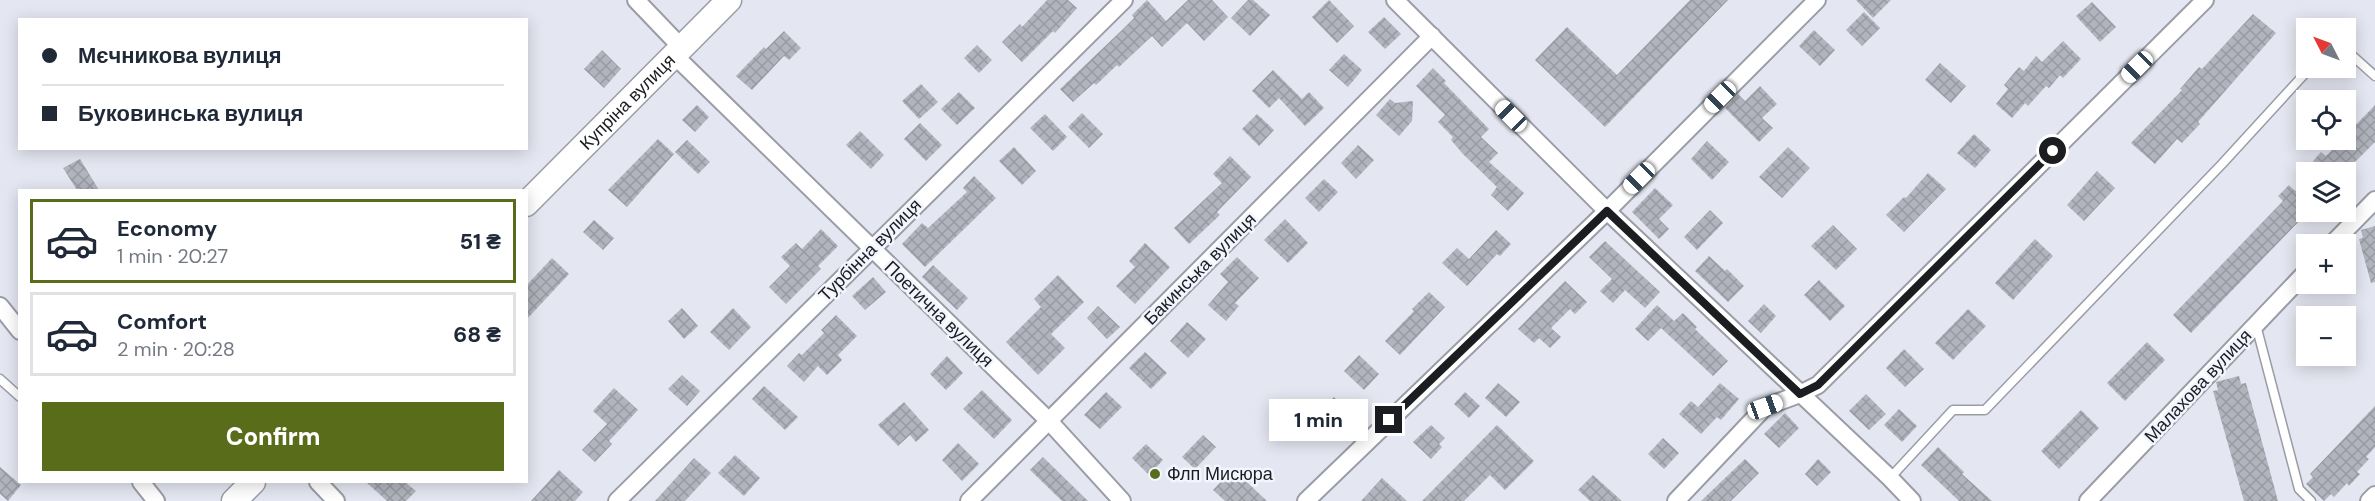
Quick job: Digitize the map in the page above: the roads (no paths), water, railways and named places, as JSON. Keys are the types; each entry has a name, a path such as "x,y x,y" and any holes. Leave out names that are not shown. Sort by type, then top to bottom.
{"main road":[{"name":"Купріна вулиця","path":"528,202 729,0"},
{"path":"234,501 252,483"}],"street":[{"name":"Поетична вулиця","path":"636,0 678,51 871,248 1049,421 1122,501"},
{"name":"Турбінна вулиця","path":"617,501 1124,0"},
{"path":"1395,0 1607,211 1912,501"},
{"path":"1306,501 1607,211 1817,0"},
{"path":"1676,501 1765,407 1818,385 2205,0"},
{"name":"Бакинська вулиця","path":"969,501 1432,36"},
{"path":"2342,234 2375,200"},
{"name":"Малахова вулиця","path":"2094,498 2296,283"},
{"path":"0,306 18,328"},
{"path":"142,483 156,501"},
{"path":"319,483 336,501"},
{"path":"2369,501 2375,495"}],"lane":[{"path":"2356,59 2375,76"},
{"path":"1890,478 1953,410 1985,410 2214,172 2301,78"},
{"path":"2256,325 2299,489 2311,501"},
{"path":"0,379 18,395"}],"place":[{"name":"Флп Мисюра","path":"1155,474"}]}
